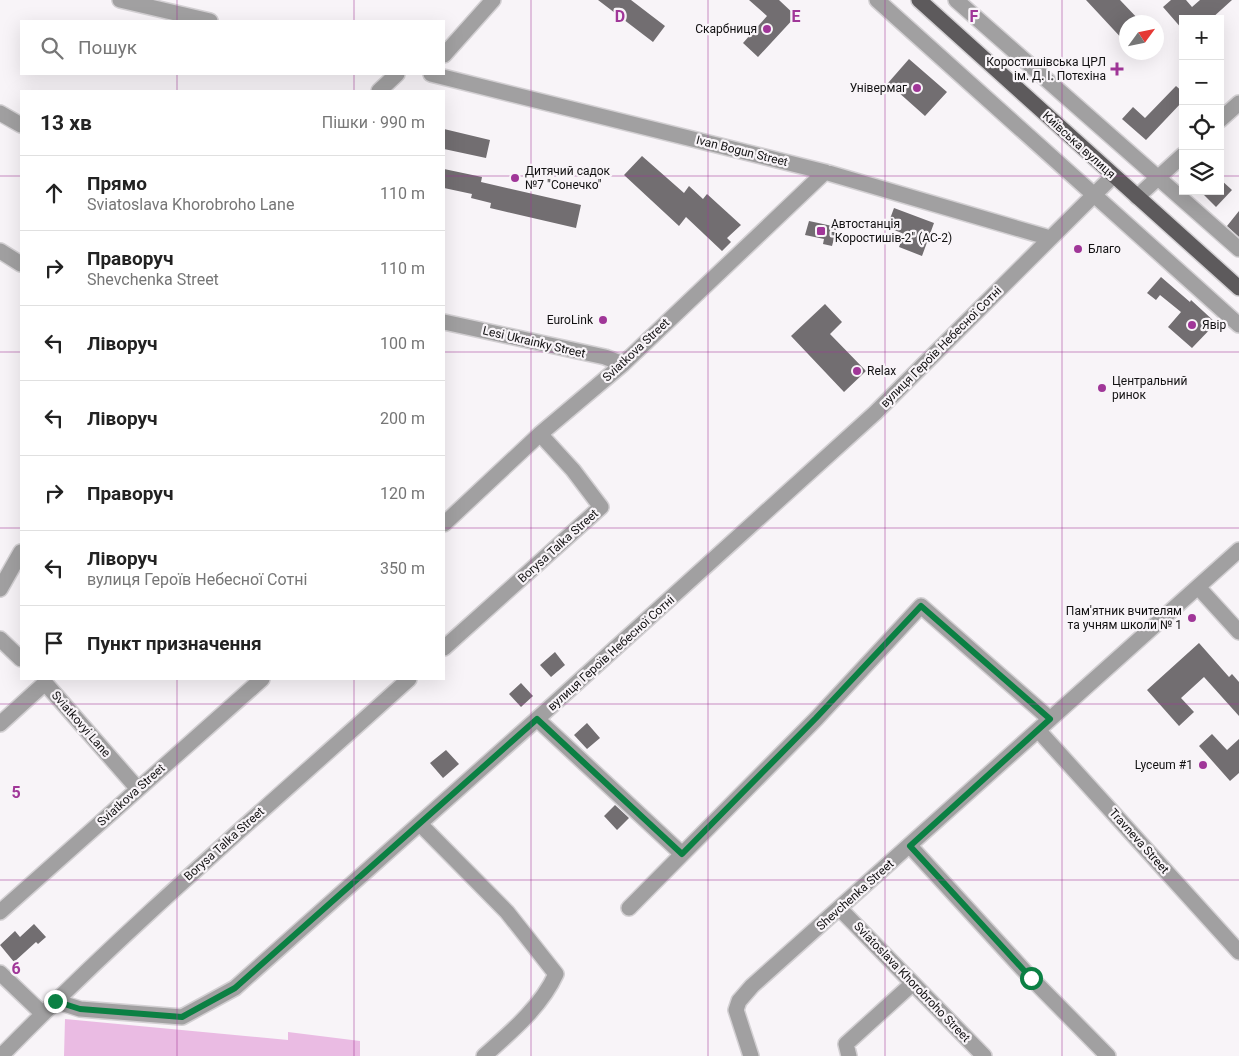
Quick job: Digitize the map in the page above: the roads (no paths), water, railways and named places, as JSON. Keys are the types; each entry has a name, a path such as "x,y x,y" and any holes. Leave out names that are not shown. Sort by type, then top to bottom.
{"main road":[{"name":"Київська вулиця","path":"919,0 1239,288"}],"street":[{"path":"120,0 206,20"},
{"path":"445,54 493,0"},
{"path":"877,0 1239,325"},
{"path":"956,0 1239,249"},
{"path":"380,90 396,75"},
{"name":"Ivan Bogun Street","path":"435,75 824,172 1050,238"},
{"path":"1224,116 1239,103"},
{"path":"0,113 20,124"},
{"path":"1137,197 1179,159"},
{"name":"Sviatkova Street","path":"445,523 540,434 623,364 824,172"},
{"name":"вулиця Героїв Небесної Сотні","path":"55,1001 80,1009 182,1017 235,988 537,719 875,413 1113,176"},
{"path":"0,251 20,263"},
{"name":"Lesi Ukrainky Street","path":"445,322 604,357 623,364"},
{"name":"Borysa Talka Street","path":"445,647 601,507 573,470 540,434"},
{"name":"Shevchenka Street","path":"751,1056 736,1010 739,1001 752,986 1239,550"},
{"path":"0,588 20,554"},
{"path":"1198,587 1239,632"},
{"path":"629,908 810,724 921,606 1050,719"},
{"path":"0,639 20,658"},
{"name":"Sviatkova Street","path":"0,912 261,680"},
{"name":"Borysa Talka Street","path":"1,1056 55,1001 234,834 409,680"},
{"name":"Sviatkovyi Lane","path":"0,724 43,681 138,789"},
{"path":"537,719 682,854"},
{"name":"Travneva Street","path":"1038,730 1239,952"},
{"path":"420,824 507,912 556,974 547,993 484,1056"},
{"path":"910,846 1031,978 1108,1056"},
{"name":"Sviatoslava Khorobroho Street","path":"840,909 984,1056"},
{"path":"0,973 43,1014"},
{"path":"849,1056 846,1044 912,984"}],"place":[{"name":"Скарбниця","path":"767,29"},
{"name":"Коростишівська ЦРЛ ім. Д. І. Потєхіна","path":"1117,69"},
{"name":"Універмаг","path":"917,88"},
{"name":"Дитячий садок №7 \"Сонечко\"","path":"515,178"},
{"name":"Автостанція \"Коростишів-2\" (АС-2)","path":"821,231"},
{"name":"Благо","path":"1078,249"},
{"name":"EuroLink","path":"603,320"},
{"name":"Явір","path":"1192,325"},
{"name":"Relax","path":"857,371"},
{"name":"Центральний ринок","path":"1102,388"},
{"name":"Пам'ятник вчителям та учням школи № 1","path":"1192,618"},
{"name":"Lyceum #1","path":"1203,765"}]}
